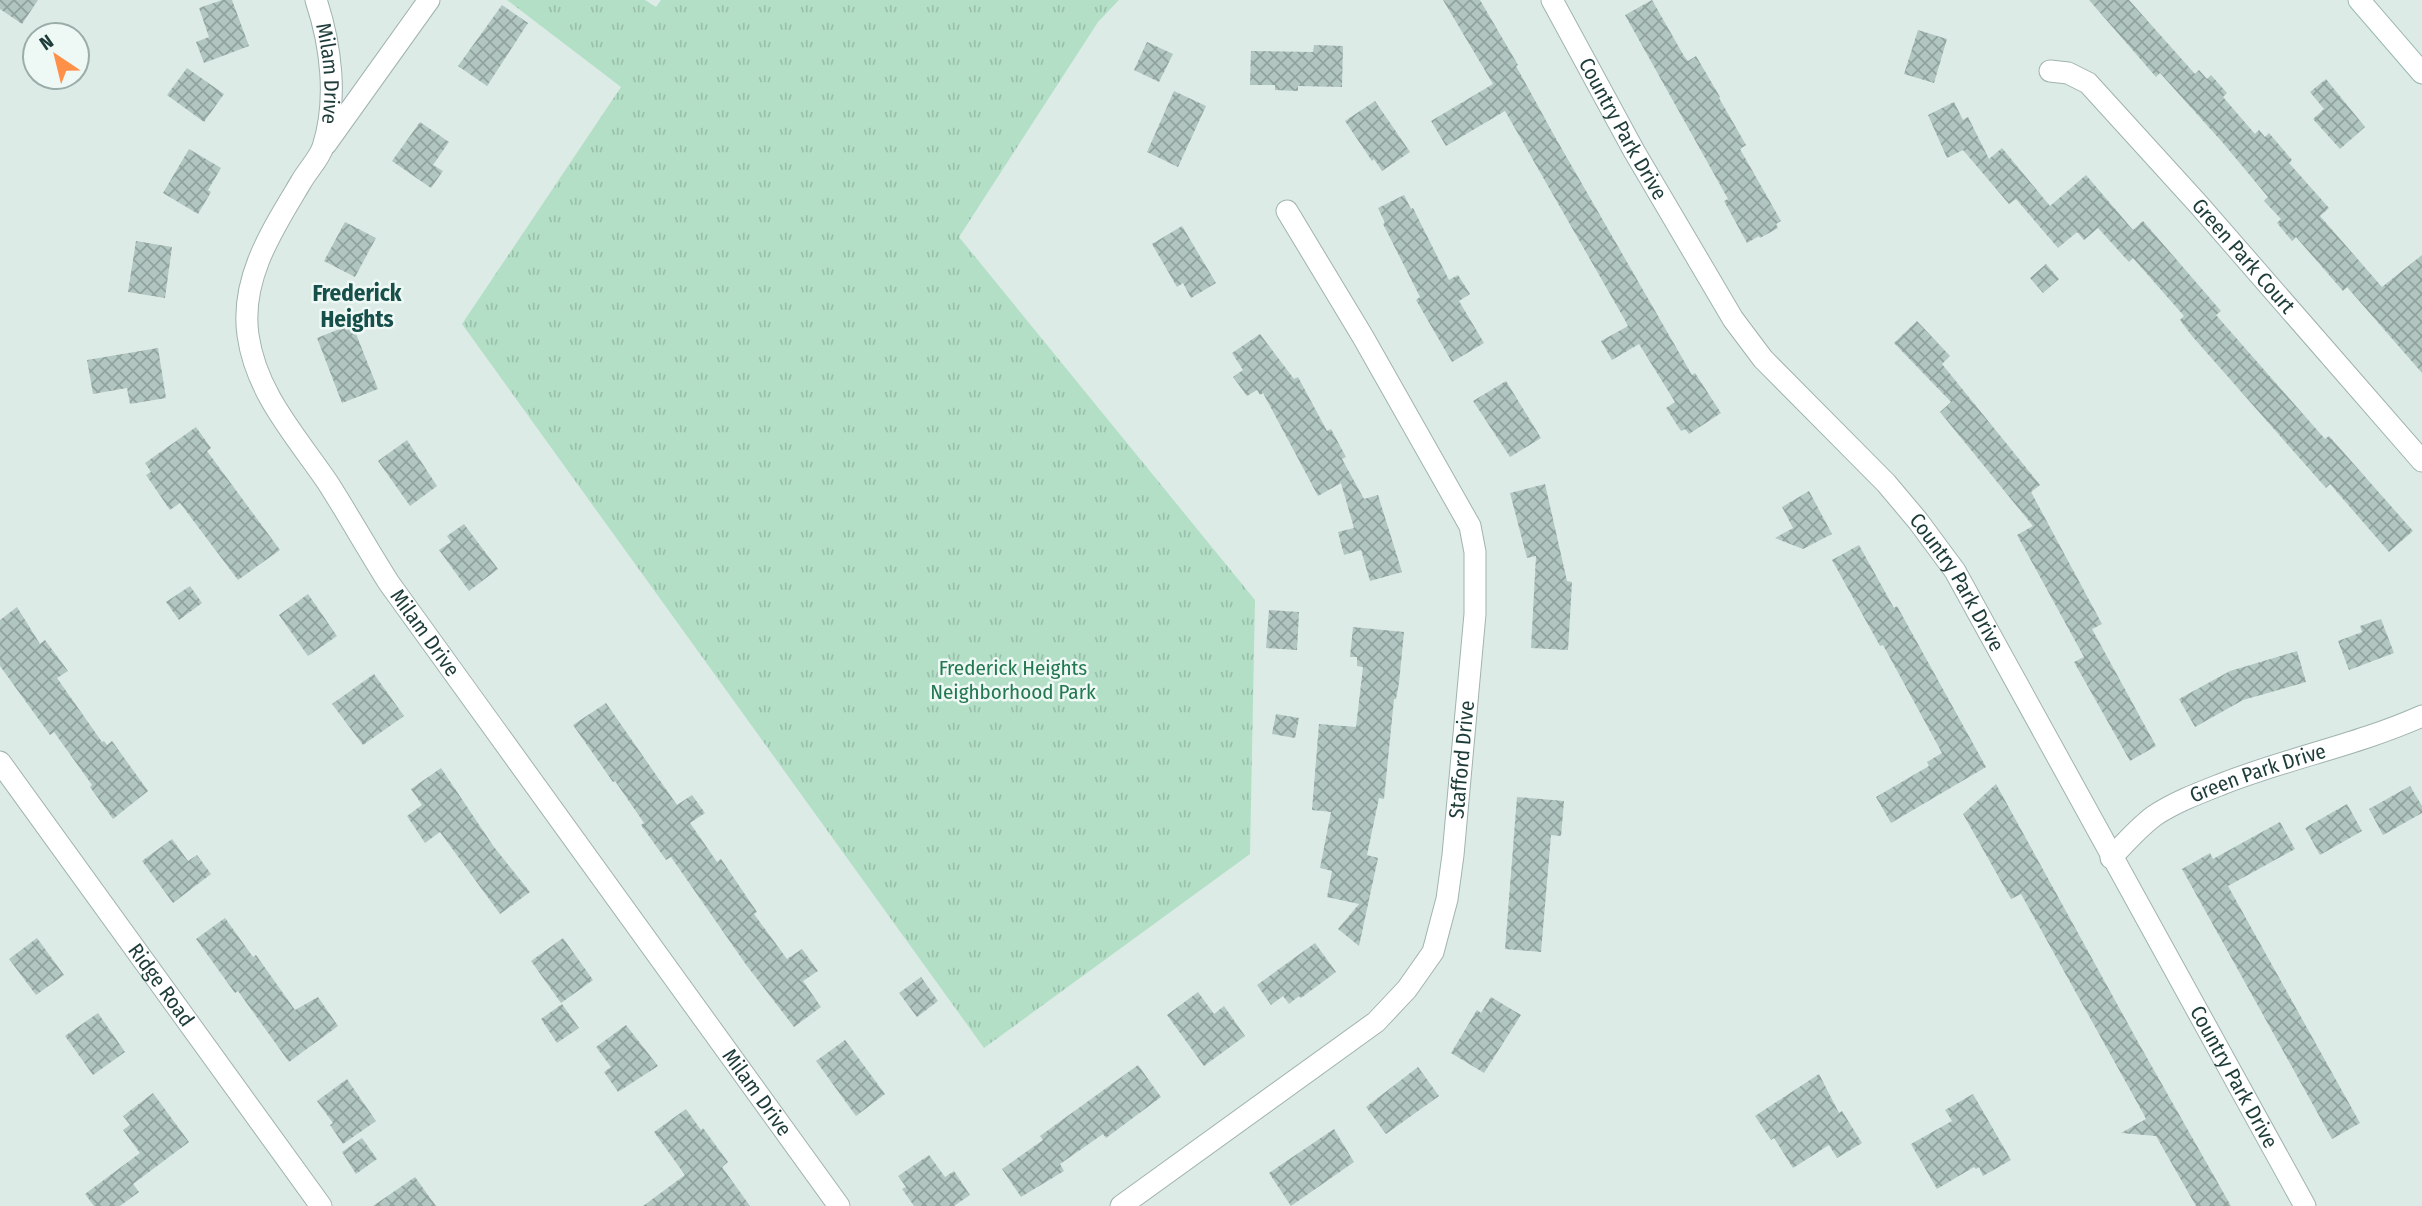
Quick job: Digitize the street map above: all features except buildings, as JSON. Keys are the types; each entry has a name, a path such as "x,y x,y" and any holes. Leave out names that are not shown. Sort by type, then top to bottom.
{"street":[{"name":"Milam Drive","path":"316,0 326,30 331,72 329,114 323,148 264,246 253,276 248,301 248,332 254,363 266,393 330,486 389,583 839,1206"},
{"path":"323,148 429,0"},
{"name":"Country Park Drive","path":"1552,0 1634,150 1733,319 1763,359 1886,483 1955,571 2305,1206"},
{"path":"2359,0 2422,73"},
{"name":"Green Park Court","path":"2050,71 2068,73 2088,83 2200,205 2422,461"},
{"name":"Stafford Drive","path":"1121,1206 1376,1022 1407,989 1433,952 1447,899 1475,614 1475,552 1469,526 1363,337 1287,211"},
{"name":"Green Park Drive","path":"2111,858 2133,834 2155,816 2185,799 2260,769 2358,740 2422,716"},
{"name":"Ridge Road","path":"0,762 321,1206"}],"green space":[{"name":"Frederick Heights Neighborhood Park","path":"507,0 645,0 656,7 661,0 1119,0 1098,22 959,237 1255,600 1250,854 984,1048 462,324 621,87"}],"district":[{"name":"Frederick Heights","path":"357,306"}]}
